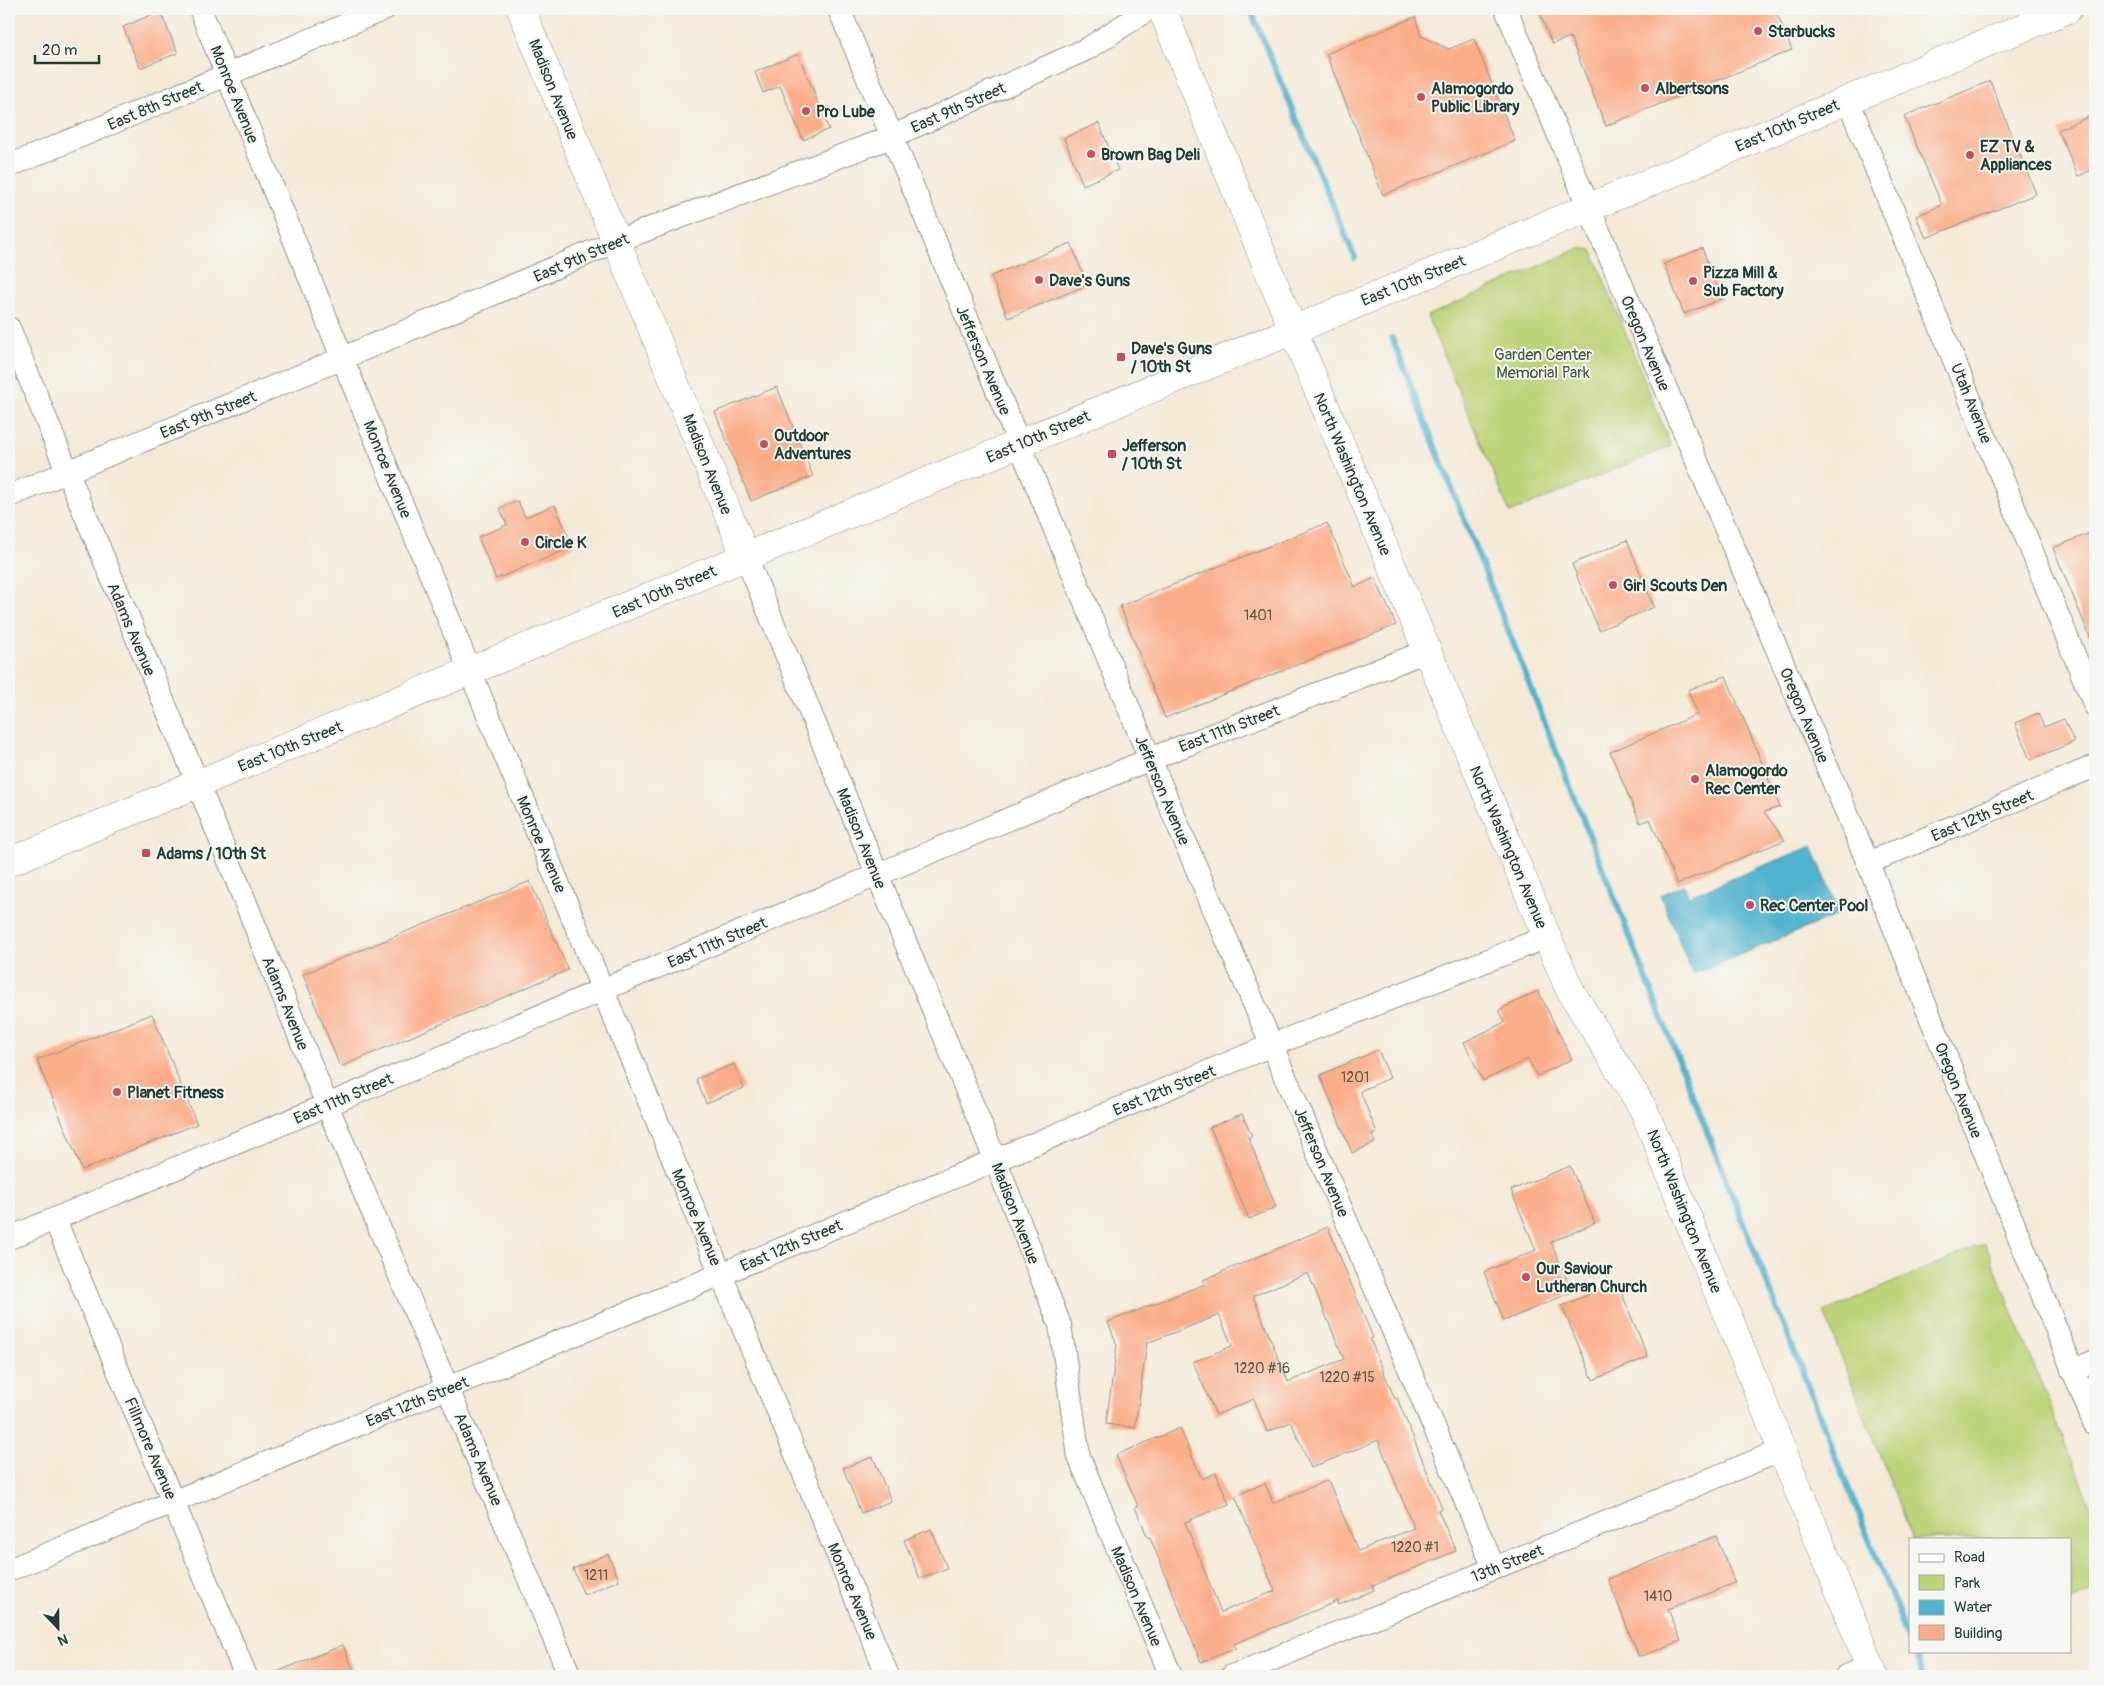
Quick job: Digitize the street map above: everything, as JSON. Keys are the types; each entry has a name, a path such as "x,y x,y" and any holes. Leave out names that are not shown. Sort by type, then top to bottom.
{"main road":[{"name":"Madison Avenue","path":"521,9 746,557"},
{"name":"North Washington Avenue","path":"1162,9 1293,330 1570,990 1644,1110 1782,1450 1863,1673"},
{"name":"East 10th Street","path":"9,862 2068,9"}],"street":[{"name":"Monroe Avenue","path":"200,9 470,671 888,1676"},
{"name":"East 8th Street","path":"9,166 384,9"},
{"name":"Jefferson Avenue","path":"838,9 1150,759 1494,1568"},
{"name":"East 9th Street","path":"9,496 343,358 617,241 891,137 1087,49 1149,9"},
{"name":"Oregon Avenue","path":"1506,9 1868,863 2095,1426"},
{"name":"Utah Avenue","path":"1848,100 2095,706"},
{"name":"Adams Avenue","path":"9,328 198,784 327,1105 570,1676"},
{"name":"Madison Avenue","path":"746,557 995,1159 1060,1325 1079,1457 1171,1676"},
{"name":"East 11th Street","path":"9,1238 877,876 1150,759 1427,651"},
{"name":"East 12th Street","path":"1868,863 2095,766"},
{"name":"East 12th Street","path":"9,1570 995,1159 1272,1045 1547,937"},
{"name":"Fillmore Avenue","path":"54,1220 246,1676"},
{"path":"2072,1371 2095,1361"},
{"name":"13th Street","path":"1232,1676 1782,1450"}],"green space":[{"name":"Garden Center Memorial Park","path":"1580,248 1592,250 1671,446 1510,513 1427,316"},
{"path":"1985,1243 2095,1517 2095,1590 2072,1599 2072,1538 1912,1538 1824,1312"}],"water":[{"name":"Rec Center Pool","path":"1812,846 1840,914 1693,974 1660,895 1684,885 1689,896"}],"building":[{"name":"Albertsons","path":"1538,9 1775,9 1792,50 1606,126 1570,37 1552,44"},
{"path":"160,11 178,53 140,68 123,27"},
{"name":"Alamogordo Public Library","path":"1415,17 1421,36 1449,49 1474,39 1515,141 1383,195 1326,54"},
{"name":"Pro Lube","path":"798,54 829,129 803,140 780,86 763,93 755,72"},
{"name":"EZ TV & Appliances","path":"1990,81 2036,194 1926,238 1916,216 1942,205 1904,116"},
{"path":"2095,114 2095,169 2078,176 2058,130"},
{"name":"Brown Bag Deli","path":"1099,123 1118,170 1083,185 1064,138"},
{"name":"Dave's Guns","path":"1071,243 1087,285 1008,318 991,276"},
{"name":"Pizza Mill & Sub Factory","path":"1702,248 1722,299 1684,314 1664,264"},
{"name":"Outdoor Adventures","path":"777,387 813,476 751,501 715,412"},
{"path":"518,501 525,517 555,505 573,547 496,579 478,537 507,525 500,508"},
{"path":"1327,523 1355,587 1375,578 1396,625 1165,718 1120,606"},
{"path":"2095,531 2095,649 2053,548"},
{"name":"Girl Scouts Den","path":"1627,540 1654,607 1599,630 1572,564"},
{"name":"Alamogordo Rec Center","path":"1726,676 1780,807 1764,812 1785,840 1677,884 1650,819 1640,823 1610,752 1698,714 1688,690"},
{"path":"2038,713 2044,727 2064,719 2074,742 2030,760 2015,723"},
{"path":"530,881 568,970 340,1067 303,974"},
{"path":"1538,991 1572,1059 1537,1076 1528,1059 1483,1081 1464,1042 1505,1022 1499,1010"},
{"name":"Planet Fitness","path":"152,1014 197,1124 82,1170 37,1060"},
{"path":"1378,1050 1390,1078 1360,1091 1377,1133 1372,1135 1375,1143 1352,1153 1320,1075"},
{"path":"734,1064 744,1088 706,1103 696,1079"},
{"path":"1242,1114 1252,1136 1248,1137 1276,1207 1249,1219 1210,1127"},
{"name":"Our Saviour Lutheran Church","path":"1570,1166 1595,1223 1551,1242 1572,1292 1504,1321 1484,1272 1536,1250 1511,1190"},
{"path":"1328,1227 1373,1338 1370,1339 1395,1399 1397,1398 1442,1508 1438,1510 1456,1551 1372,1586 1374,1590 1339,1605 1338,1601 1234,1644 1236,1648 1201,1662 1150,1537 1148,1538 1135,1507 1138,1506 1116,1455 1180,1428 1202,1479 1216,1473 1229,1504 1185,1522 1221,1612 1275,1591 1235,1496 1265,1483 1273,1503 1328,1480 1358,1551 1414,1528 1378,1440 1311,1468 1291,1422 1267,1432 1254,1399 1216,1415 1193,1362 1232,1346 1219,1315 1147,1343 1135,1428 1106,1424 1117,1345 1108,1322 1205,1284 1203,1280","holes":["1308,1273 1344,1359 1288,1382 1253,1296"]},
{"path":"1617,1282 1648,1357 1593,1380 1562,1306"},
{"path":"873,1457 891,1501 861,1513 843,1468"},
{"path":"931,1529 947,1568 920,1579 904,1540"},
{"path":"1716,1536 1735,1583 1668,1609 1681,1641 1639,1657 1608,1579"},
{"path":"608,1554 619,1580 584,1595 573,1569"},
{"path":"343,1645 356,1676 267,1676"}],"waterway":[{"path":"1250,9 1355,258"},
{"path":"1392,338 1909,1640"},
{"path":"1913,1652 1923,1676"}],"place":[{"name":"Starbucks","path":"1758,31"},
{"name":"Albertsons","path":"1645,88"},
{"name":"Alamogordo Public Library","path":"1421,97"},
{"name":"Pro Lube","path":"806,111"},
{"name":"Brown Bag Deli","path":"1091,154"},
{"name":"EZ TV & Appliances","path":"1970,155"},
{"name":"Dave's Guns","path":"1039,280"},
{"name":"Pizza Mill & Sub Factory","path":"1693,281"},
{"name":"Dave's Guns / 10th St","path":"1121,357"},
{"name":"Outdoor Adventures","path":"764,444"},
{"name":"Jefferson / 10th St","path":"1112,454"},
{"name":"Circle K","path":"525,542"},
{"name":"Girl Scouts Den","path":"1613,585"},
{"name":"Alamogordo Rec Center","path":"1695,779"},
{"name":"Adams / 10th St","path":"146,853"},
{"name":"Rec Center Pool","path":"1750,905"},
{"name":"Planet Fitness","path":"117,1092"},
{"name":"Our Saviour Lutheran Church","path":"1526,1277"}]}
